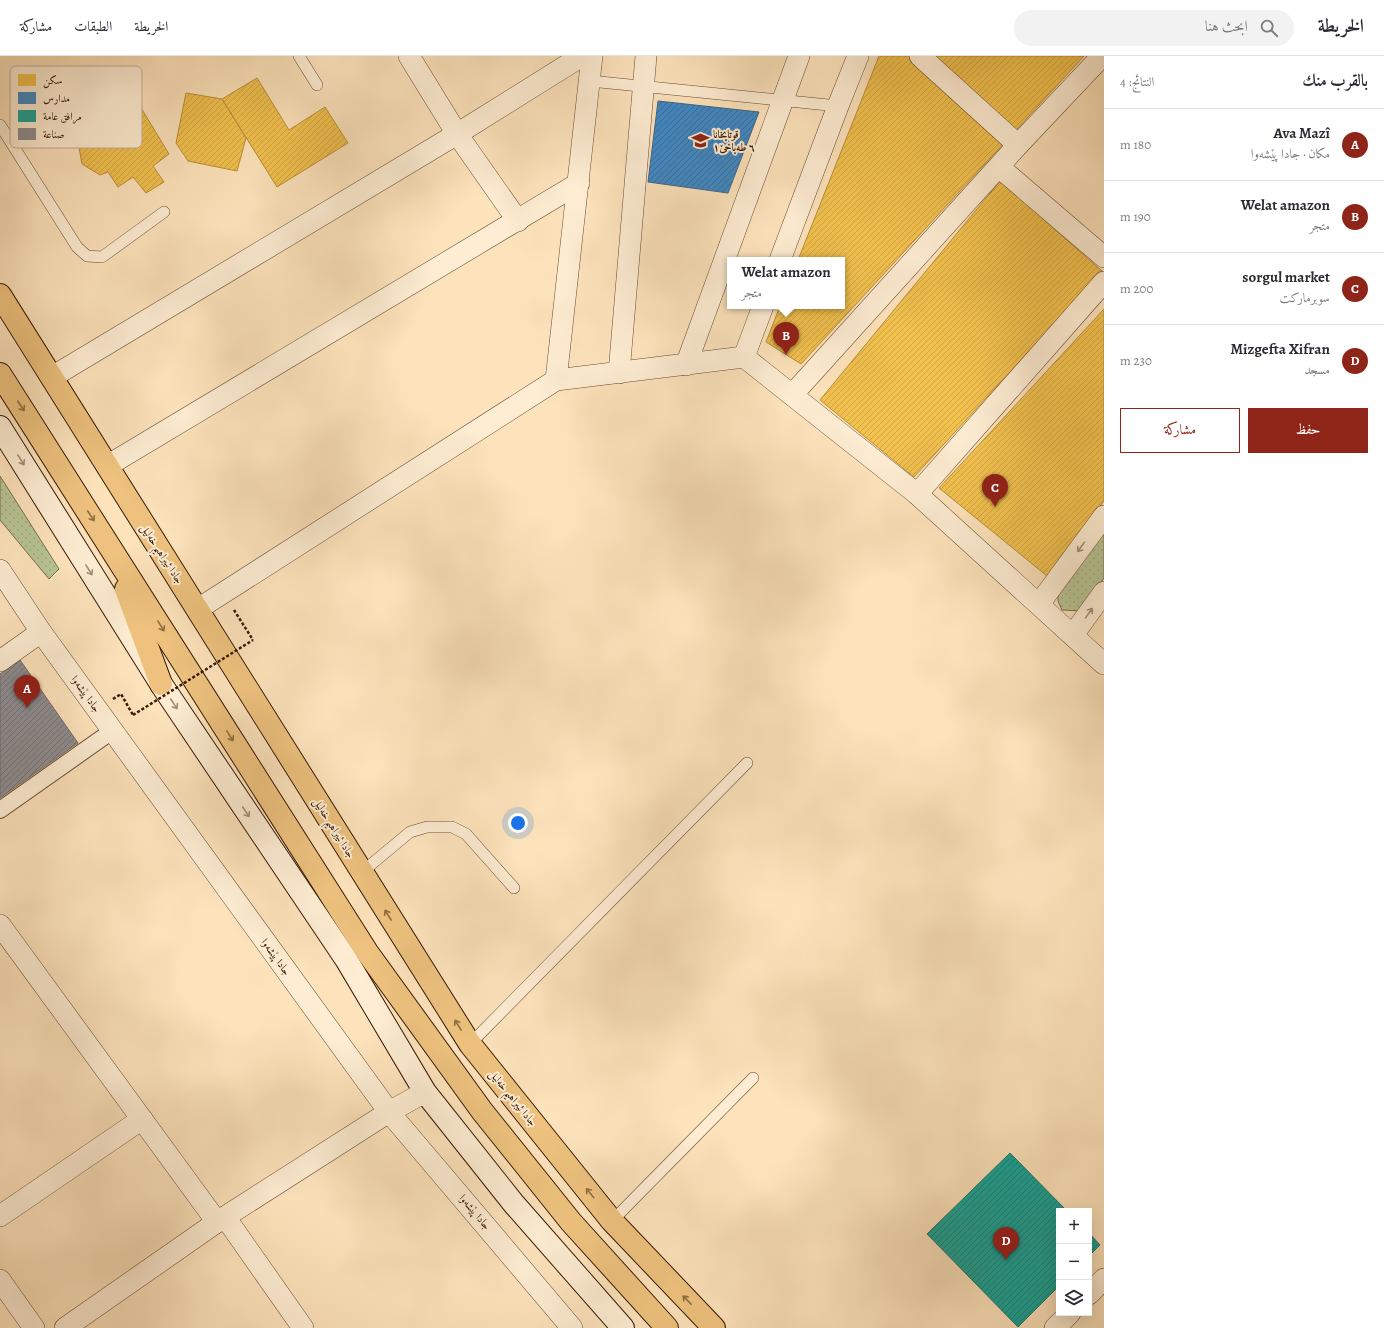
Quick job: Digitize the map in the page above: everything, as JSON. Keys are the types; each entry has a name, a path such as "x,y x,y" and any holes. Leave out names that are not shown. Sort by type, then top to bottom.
{"highway":[{"name":"جادا ئیبراهیم خەلیل","path":"0,295 470,1044 612,1221 714,1328"},
{"path":"0,374 367,952 482,1111 571,1222 667,1328"},
{"path":"104,536 122,578 160,684"}],"main road":[{"path":"0,427 160,684 346,959 425,1092 514,1204 623,1328"}],"street":[{"path":"409,56 457,134 518,221"},
{"path":"619,373 646,56"},
{"path":"686,365 799,56"},
{"path":"781,257 858,56"},
{"path":"920,56 1018,145"},
{"path":"792,395 1000,167 1018,145 1102,56"},
{"path":"52,377 457,134 581,57 590,82 556,380"},
{"path":"1000,167 1104,257"},
{"path":"107,466 579,184"},
{"path":"917,494 1104,282"},
{"path":"744,358 762,309"},
{"path":"198,609 556,380 744,358 917,494 1104,664"},
{"path":"1039,604 1104,516"},
{"name":"جادا پێشەوا","path":"0,570 41,632 389,1112 572,1328"},
{"path":"1073,635 1104,592"},
{"path":"0,661 41,632"},
{"path":"0,810 112,730"},
{"path":"0,925 142,1119 304,1328"},
{"path":"66,1328 221,1220 389,1112 425,1092"},
{"path":"0,1216 142,1119"},
{"path":"1092,1291 1104,1278"},
{"path":"0,1280 34,1328"},
{"path":"1055,1328 1067,1316"}],"lane":[{"path":"299,56 317,85"},
{"path":"590,82 838,106"},
{"path":"0,125 10,141"},
{"path":"15,148 77,247 87,256 102,257 164,212"},
{"path":"470,1044 747,763"},
{"path":"362,872 410,832 427,827 452,827 466,834 514,888"},
{"path":"612,1221 753,1078"}],"path":[{"path":"121,694 133,716 253,640 241,620"}],"green space":[{"path":"0,476 59,569 49,579 0,520"},
{"path":"1104,530 1104,578 1081,611 1062,610 1058,601 1058,595"}],"building: سكن":[{"path":"879,56 1084,56 801,364 766,342 779,309 845,309 845,257 799,257"},
{"path":"257,78 289,130 325,107 348,143 277,187 222,99"},
{"path":"186,93 222,99 246,138 237,171 188,161 176,143"},
{"path":"142,109 169,154 153,166 164,182 146,193 133,177 118,187 108,172 100,175 82,164 79,148 142,148"},
{"path":"1000,181 1102,271 914,477 820,400"},
{"path":"1104,309 1104,501 1047,576 939,488"}],"building: مدارس":[{"path":"658,101 759,112 728,193 648,182"}],"building: مرافق عامة":[{"path":"1010,1153 1064,1208 1056,1208 1056,1289 1018,1327 927,1234"},
{"path":"1092,1236 1100,1245 1092,1253"}],"building: صناعة":[{"path":"20,660 78,743 0,798 0,674"}],"place":[{"name":"قوتابخانا ۱٦ طەباخێ","path":"700,140"},
{"name":"Welat amazon","path":"786,355"},
{"name":"sorgul market","path":"995,507"},
{"name":"Ava Mazî","path":"27,708"},
{"name":"Mizgefta Xifran","path":"1006,1260"}]}
